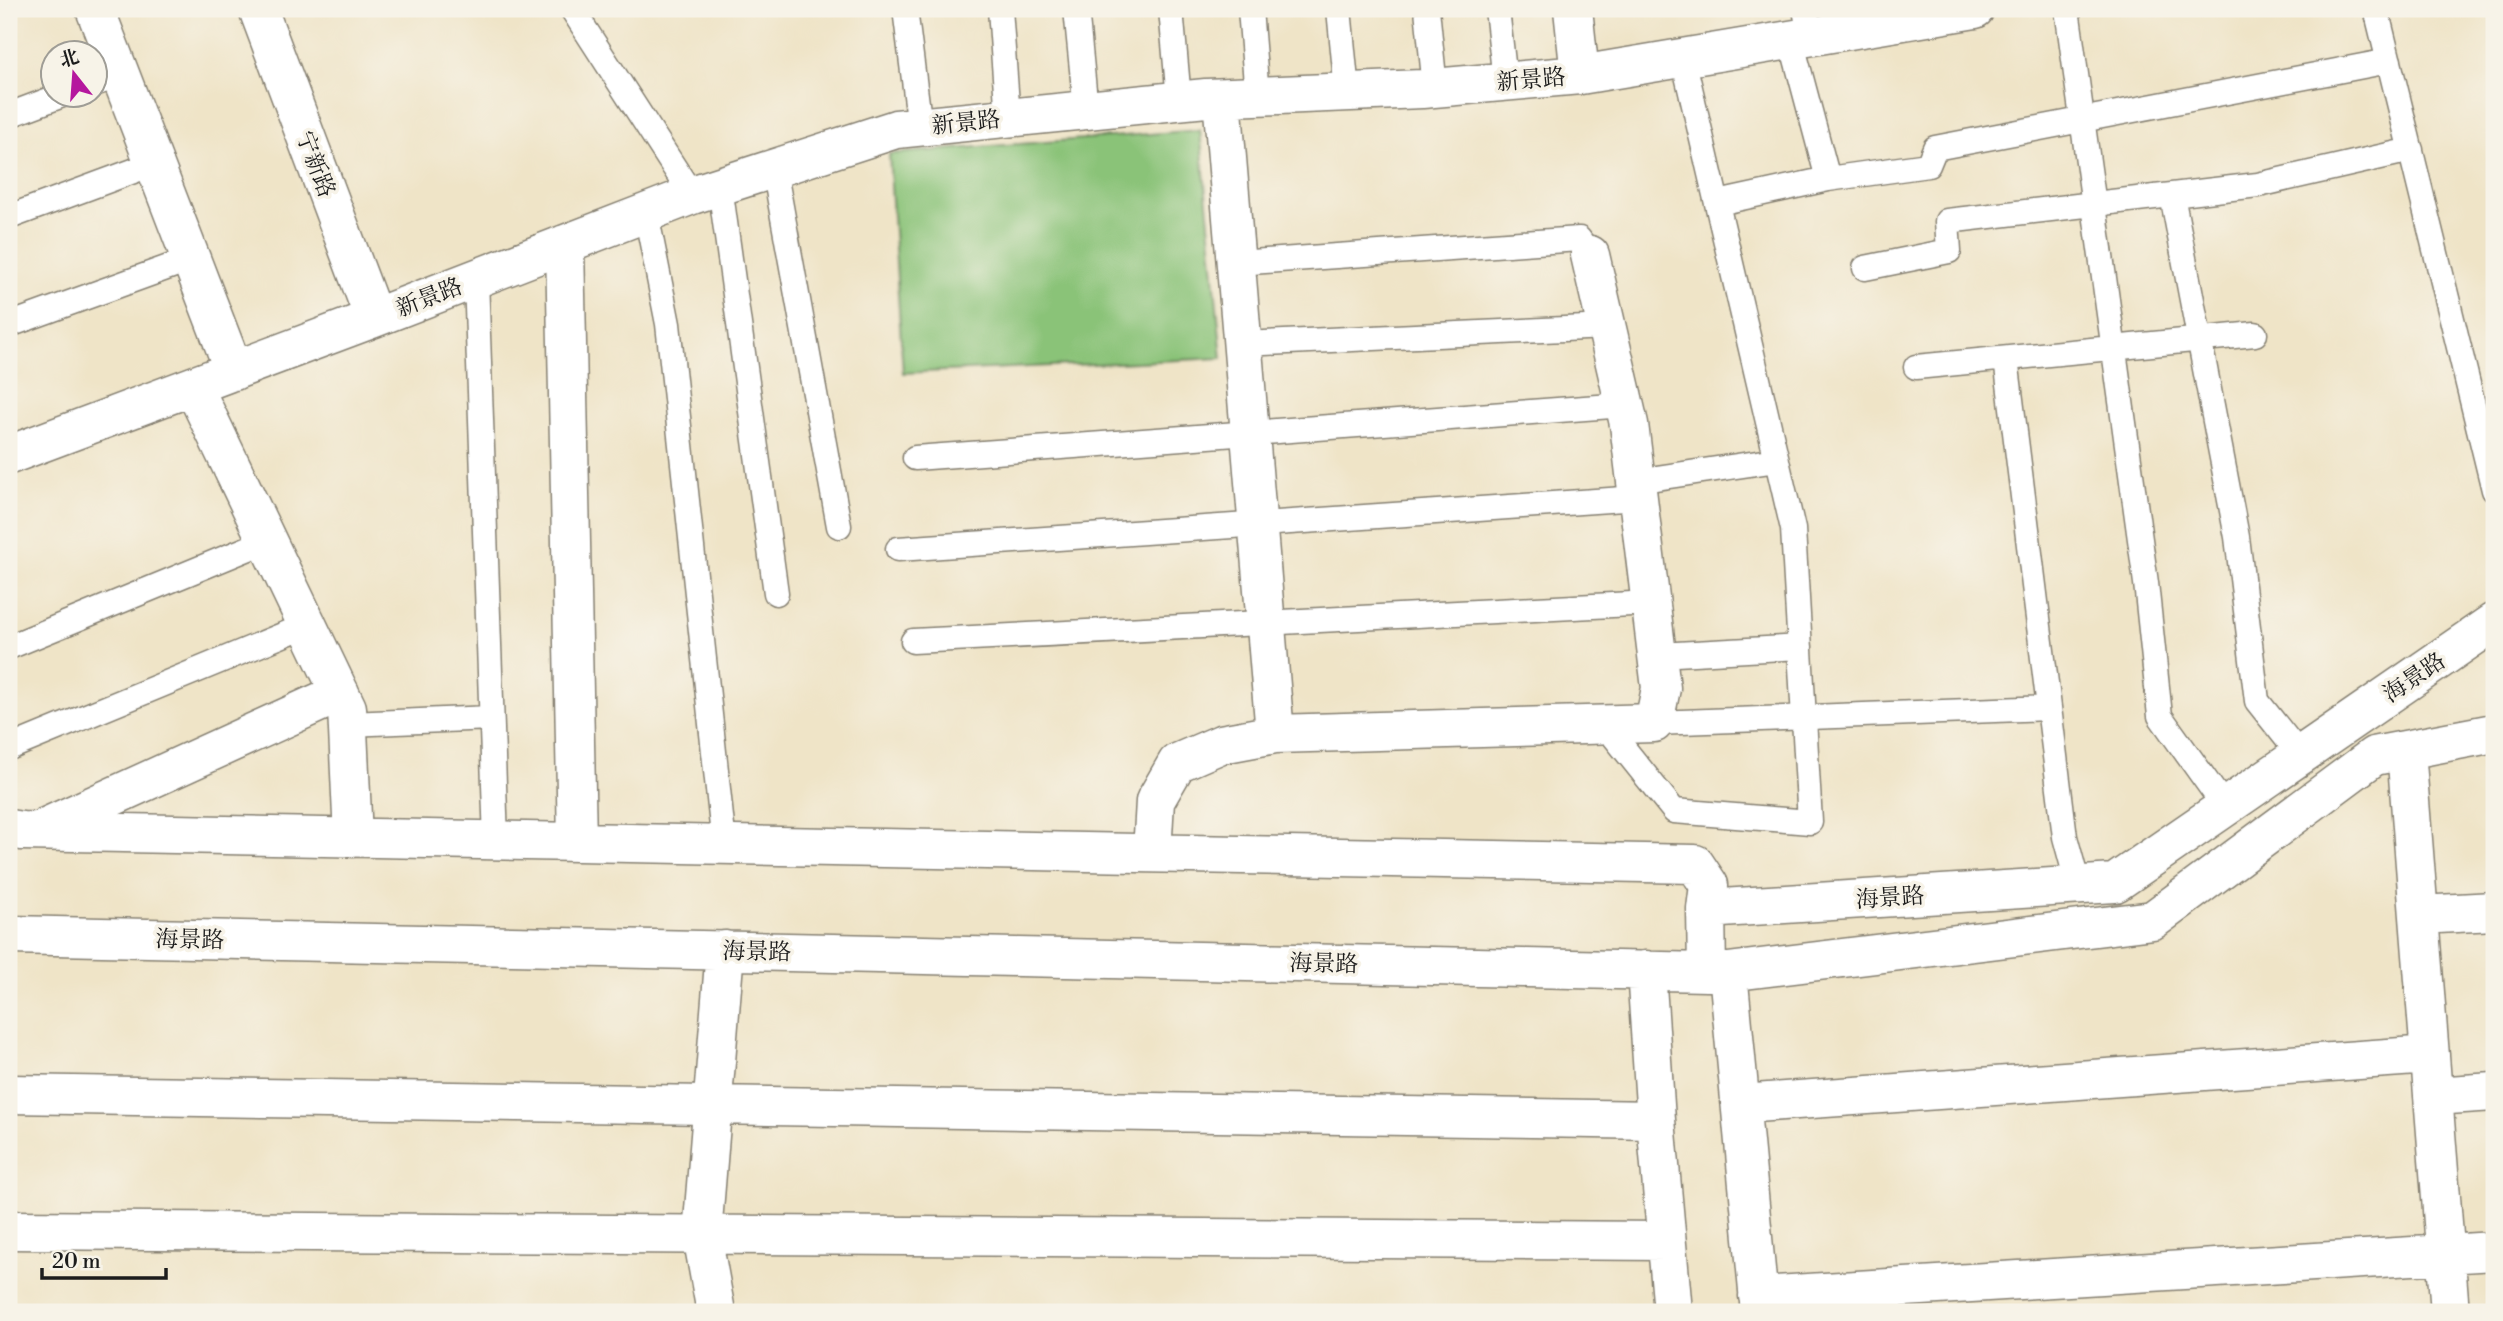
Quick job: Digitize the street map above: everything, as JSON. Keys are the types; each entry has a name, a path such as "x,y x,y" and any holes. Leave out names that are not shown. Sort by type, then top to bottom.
{"street":[{"path":"95,9 100,38"},
{"name":"宁新路","path":"258,9 374,318"},
{"path":"1573,9 1580,75"},
{"name":"新景路","path":"9,455 706,190 896,130 1179,100 1435,88 1580,75 1683,58 1802,28 1975,9"},
{"path":"108,80 155,163 234,370"},
{"path":"1240,97 1236,263 1275,734"},
{"path":"565,244 577,842"},
{"path":"1152,853 1155,802 1178,763 1221,744 1275,734 1654,723 1661,688 1637,489 1625,405 1590,255"},
{"path":"192,386 344,708 353,838"},
{"name":"海景路","path":"1706,909 2115,883 2494,622"},
{"path":"23,830 344,708"},
{"name":"海景路","path":"9,935 1717,972 2153,920 2374,756 2494,733"},
{"path":"2406,750 2450,1312"},
{"path":"23,830 1695,864 1709,885 1706,909 1741,1104 1759,1304 2494,1251"},
{"path":"2419,915 2494,911"},
{"path":"716,1312 702,1235 725,950"},
{"path":"1646,970 1673,1312"},
{"path":"1741,1104 2430,1055"},
{"path":"2433,1096 2494,1092"},
{"path":"9,1094 1656,1120"},
{"path":"9,1230 1666,1241"}],"lane":[{"path":"572,9 706,190 776,593"},
{"path":"905,9 920,127"},
{"path":"1000,9 1008,118"},
{"path":"1076,9 1086,110"},
{"path":"1171,9 1179,100"},
{"path":"1240,97 1250,9"},
{"path":"1339,9 1347,92"},
{"path":"1427,9 1435,88"},
{"path":"1497,9 1505,81"},
{"path":"2067,9 2146,583 2160,716 2225,807"},
{"path":"2376,9 2494,490"},
{"path":"1802,28 1828,179"},
{"path":"1605,725 1674,811 1810,821 1793,529 1683,58"},
{"path":"1717,203 1828,179 1928,165 1934,148 2389,61"},
{"path":"9,114 38,104"},
{"path":"1865,268 1949,251 1947,221 2258,185 2411,150"},
{"path":"9,217 155,163"},
{"path":"774,168 839,526"},
{"path":"2172,195 2237,537 2257,701 2300,755"},
{"path":"646,213 668,324 724,845"},
{"path":"1236,263 1579,239 1590,255"},
{"path":"9,325 191,258"},
{"path":"476,279 496,841"},
{"path":"1243,344 1607,327"},
{"path":"1916,367 2255,334"},
{"path":"2006,359 2065,837 2078,885"},
{"path":"915,458 1625,405"},
{"path":"898,549 1257,524 1637,489 1777,460"},
{"path":"9,647 266,541"},
{"path":"913,640 1651,603"},
{"path":"9,748 307,625"},
{"path":"1658,655 1800,647"},
{"path":"344,708 491,718"},
{"path":"1654,723 2049,708"}],"green space":[{"path":"1200,130 1222,358 903,373 889,154"}]}
